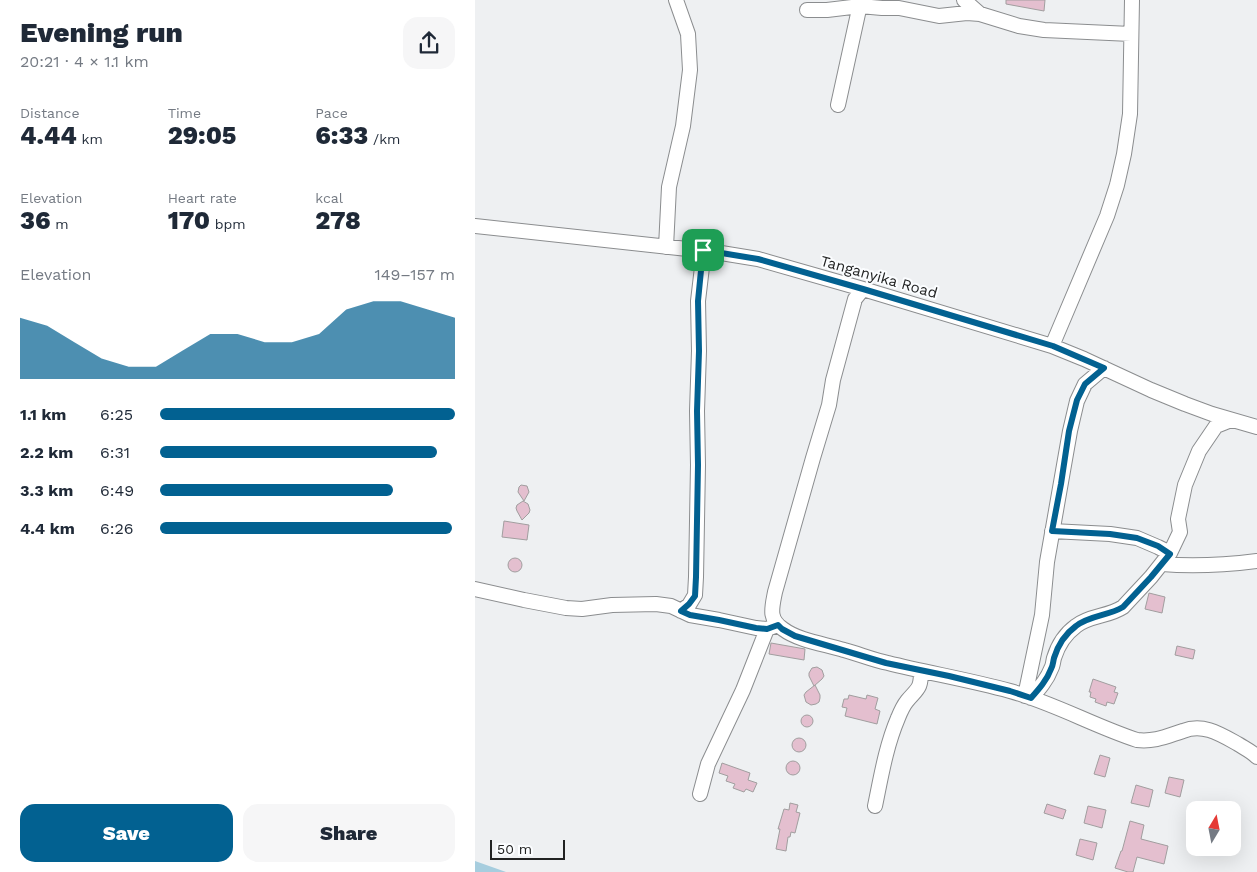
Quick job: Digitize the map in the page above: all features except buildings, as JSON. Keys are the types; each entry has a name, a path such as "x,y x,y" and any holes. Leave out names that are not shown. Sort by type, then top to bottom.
{"street":[{"path":"666,247 669,187 683,126 690,70 688,34 677,0"},
{"path":"964,0 980,14"},
{"path":"1053,346 1107,216 1125,154 1130,114 1132,0"},
{"path":"838,105 860,3"},
{"path":"807,10 827,10 860,3 939,16 967,13 980,14 1010,24 1044,30 1131,34"},
{"name":"Tanganyika Road","path":"475,226 703,250 758,259 1053,346 1185,404 1257,427"},
{"path":"681,611 695,596 698,465 698,301 703,250"},
{"path":"699,794 708,764 773,627 772,610 775,592 829,405 833,380 855,299 863,289"},
{"path":"1028,697 1042,615 1047,562 1069,431 1077,400 1085,384 1104,368"},
{"path":"1028,697 1039,689 1048,677 1059,645 1068,634 1083,621 1117,611 1123,607 1166,559 1180,532 1178,519 1185,485 1199,451 1216,426 1231,420"},
{"path":"1052,531 1110,534 1137,538 1158,546 1166,559 1178,565 1216,565 1257,561"},
{"path":"475,589 524,600 582,609 612,605 656,604 671,606 690,615 773,627 782,629 795,636 886,663 977,683 1028,697 1137,740 1159,739 1193,728 1208,729 1252,752 1257,757"},
{"path":"875,806 888,747 897,719 906,702 919,687 921,671"}],"water":[{"path":"475,861 506,872 475,872"}],"route":[{"path":"703,250 758,259 817,275 1053,346 1104,368 1085,384 1077,400 1069,431 1052,531 1110,534 1137,538 1158,546 1170,554 1123,607 1117,611 1090,618 1076,625 1059,645 1048,677 1031,698 949,676 886,663 795,636 778,625 767,629 756,628 690,615 681,611 695,596 698,465 698,301 703,250"}]}
